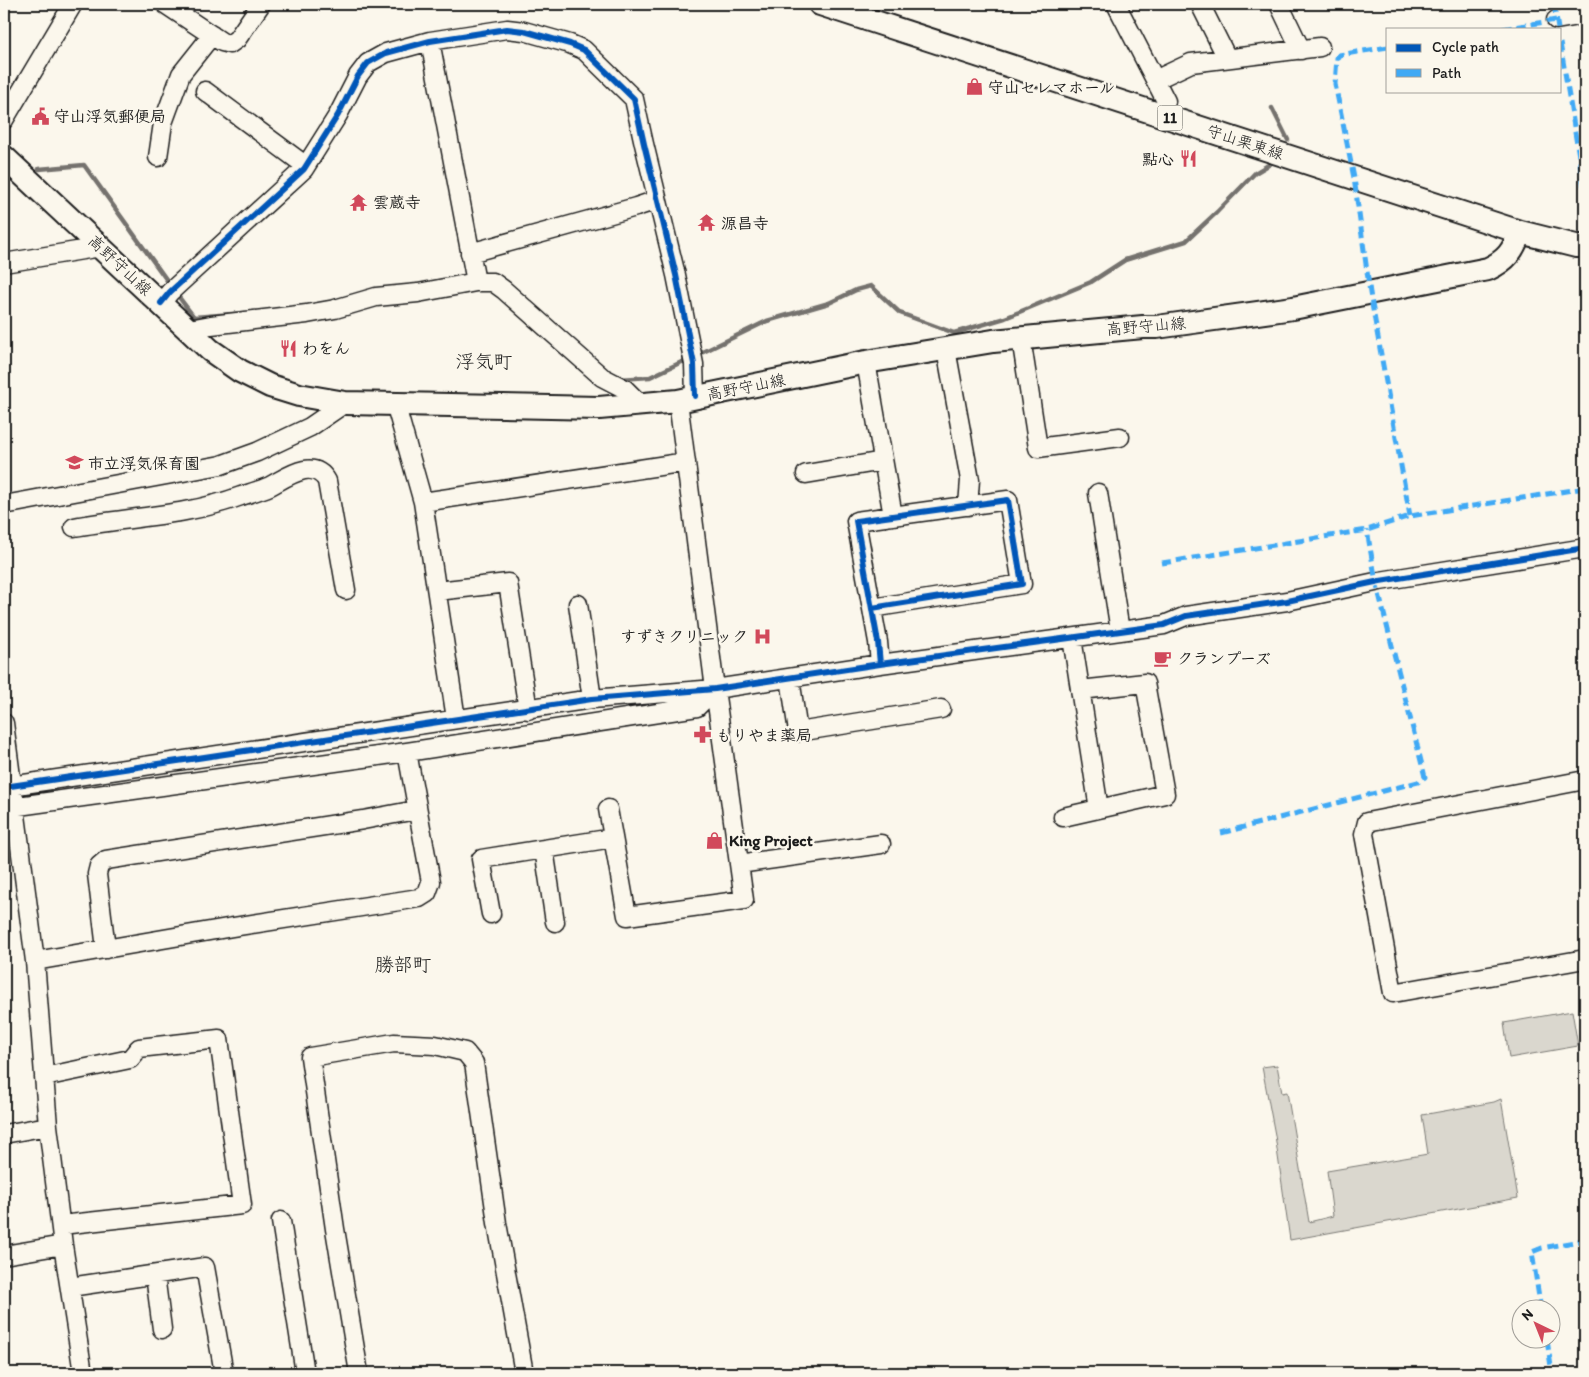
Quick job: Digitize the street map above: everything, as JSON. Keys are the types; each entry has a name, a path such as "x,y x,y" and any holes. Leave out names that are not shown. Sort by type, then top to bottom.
{"main road":[{"name":"守山栗東線","path":"820,4 1520,232 1585,246"},
{"name":"高野守山線","path":"4,157 101,247 170,294 189,329 210,350 240,371 262,383 299,395 345,403 583,408 687,398 866,362 946,349 1021,338 1157,327 1293,308 1488,269 1497,265 1513,250 1520,232"}],"street":[{"path":"4,120 73,4"},
{"path":"165,4 222,42 230,44 237,39 261,4"},
{"path":"1116,4 1166,101 1163,116"},
{"path":"1200,4 1227,58"},
{"path":"1278,4 1301,50"},
{"path":"1556,20 1585,15"},
{"path":"170,294 306,166 338,115 358,76 368,63 386,53 430,41 508,29 524,31 584,50 634,99 676,275 694,364 687,398 686,462 744,900 627,916 608,809"},
{"path":"158,157 163,123 181,74 212,35"},
{"path":"430,41 473,271"},
{"path":"1155,80 1191,63 1320,47"},
{"path":"205,91 306,166"},
{"path":"189,329 307,314 335,309 376,297 418,293 657,200"},
{"path":"4,263 101,247"},
{"path":"473,271 504,290 602,377 625,389 640,404"},
{"path":"1021,338 1038,448 1120,437"},
{"path":"946,349 970,480 968,506"},
{"path":"866,362 893,516"},
{"path":"4,505 221,465 257,452 310,427 345,403"},
{"path":"394,403 423,502 437,592 450,720 448,745"},
{"path":"806,474 883,460"},
{"path":"423,502 686,462"},
{"path":"74,527 192,510 222,503 268,486 306,469 314,470 323,474 327,481 346,590"},
{"path":"1098,493 1120,631"},
{"path":"872,608 1022,584 1008,500 856,521 880,664"},
{"path":"8,787 592,699 715,689 1164,625 1186,616 1287,601 1380,581 1585,548"},
{"path":"437,592 508,583 528,710"},
{"path":"578,604 592,699"},
{"path":"1072,638 1099,810"},
{"path":"790,678 798,732 941,709"},
{"path":"1062,817 1165,794 1145,683 1080,690"},
{"path":"10,807 407,752 698,706 715,689"},
{"path":"4,723 10,807 34,961 48,1126 83,1373"},
{"path":"34,961 233,926 419,898 427,894 431,882 416,810 407,752"},
{"path":"1585,780 1367,822 1364,834 1393,993 1585,959"},
{"path":"106,949 97,874 99,866 106,860 416,810"},
{"path":"491,914 481,859 613,838"},
{"path":"739,864 881,844"},
{"path":"544,849 555,922"},
{"path":"44,1077 130,1059 139,1048 219,1039 242,1205 61,1225"},
{"path":"359,1373 335,1229 310,1057 394,1043 435,1045 465,1052 474,1063 496,1222 524,1373"},
{"path":"4,1134 48,1126"},
{"path":"281,1221 305,1373"},
{"path":"4,1255 64,1246"},
{"path":"70,1287 205,1267 224,1373"},
{"path":"155,1275 162,1329"}],"shaded area":[{"path":"1572,1011 1578,1046 1509,1058 1504,1023"},
{"path":"1277,1065 1282,1093 1287,1092 1309,1222 1333,1216 1327,1171 1428,1154 1422,1115 1494,1102 1501,1099 1518,1198 1290,1240 1275,1135 1262,1067"}],"waterway":[{"path":"1272,108 1288,140"},
{"path":"697,355 767,321 829,303 856,290 871,286 900,313 954,333 1005,318 1091,282 1125,260 1186,241 1255,173 1270,164"},
{"path":"39,169 84,165 171,286"},
{"path":"175,292 194,317 245,313"},
{"path":"620,379 650,377 688,359"}],"marked path":[{"path":"1554,4 1558,28"},
{"path":"1508,28 1556,20"},
{"path":"1386,47 1339,55 1337,58 1335,84 1354,178 1370,293 1410,516"},
{"path":"1562,55 1585,192"},
{"path":"1162,563 1367,530 1410,516 1585,488"},
{"path":"1221,833 1418,782 1425,777 1376,582 1367,530"},
{"path":"1539,1300 1532,1252 1542,1248 1585,1240"},
{"path":"1549,1350 1552,1373"}],"cycle path":[{"path":"161,303 170,292 304,169 338,115 358,76 368,63 386,53 430,41 507,29 524,31 584,50 634,99 676,275 694,364 695,396"},
{"path":"4,787 592,699 715,689 880,664 878,642 856,521 1008,500 1022,584 872,608"},
{"path":"880,664 1164,625 1186,616 1287,601 1380,581 1585,548"}],"place":[{"name":"守山セレマホール","path":"974,87"},
{"name":"守山浮気郵便局","path":"40,116"},
{"name":"點心","path":"1188,159"},
{"name":"雲蔵寺","path":"359,202"},
{"name":"源昌寺","path":"707,223"},
{"name":"わをん","path":"288,348"},
{"name":"市立浮気保育園","path":"74,463"},
{"name":"すずきクリニック","path":"762,636"},
{"name":"クランプーズ","path":"1163,658"},
{"name":"もりやま薬局","path":"702,735"},
{"name":"King Project","path":"715,840"}],"district":[{"name":"浮気町","path":"484,361"},
{"name":"勝部町","path":"403,964"}]}
